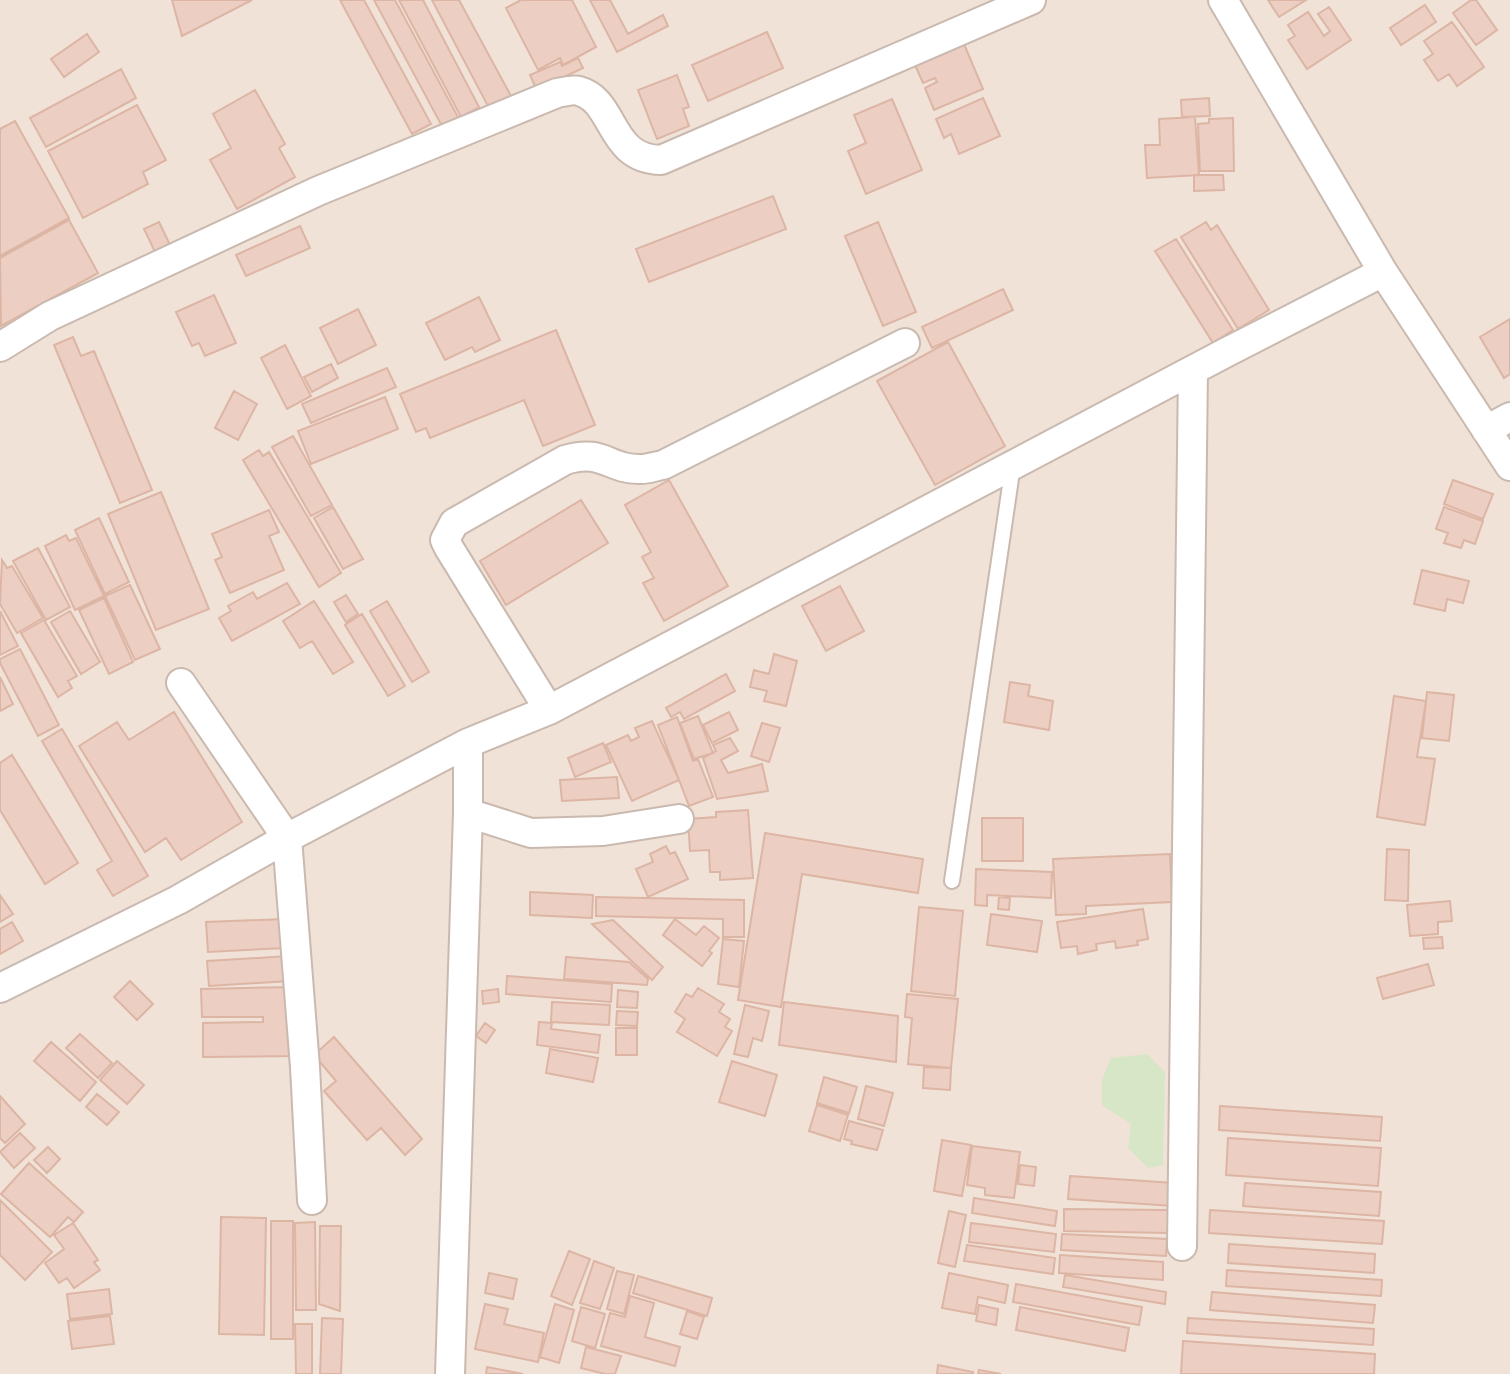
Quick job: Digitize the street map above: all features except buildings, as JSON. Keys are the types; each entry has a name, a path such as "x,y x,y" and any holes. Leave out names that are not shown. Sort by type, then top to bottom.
{"street":[{"path":"0,347 50,316 318,191 557,93 578,90 594,99 621,141 636,155 649,160 661,160 1031,0"},
{"path":"1223,0 1383,272 1498,424 1510,466"},
{"path":"0,988 178,900 287,838 468,743 549,710 1383,272"},
{"path":"549,710 449,548 445,540 454,523 565,460 583,455 600,457 639,470 663,465 905,343"},
{"path":"1182,1246 1193,371"},
{"path":"181,683 287,838 305,1067 312,1200"},
{"path":"450,1374 468,743"},
{"path":"468,813 531,833 603,831 678,819"}],"lane":[{"path":"953,881 1013,466"}],"shaded area":[{"path":"0,0 1510,0 1510,1374 0,1374"}],"green space":[{"path":"1147,1054 1165,1072 1163,1165 1148,1168 1128,1148 1131,1124 1102,1105 1102,1080 1111,1058"}]}
